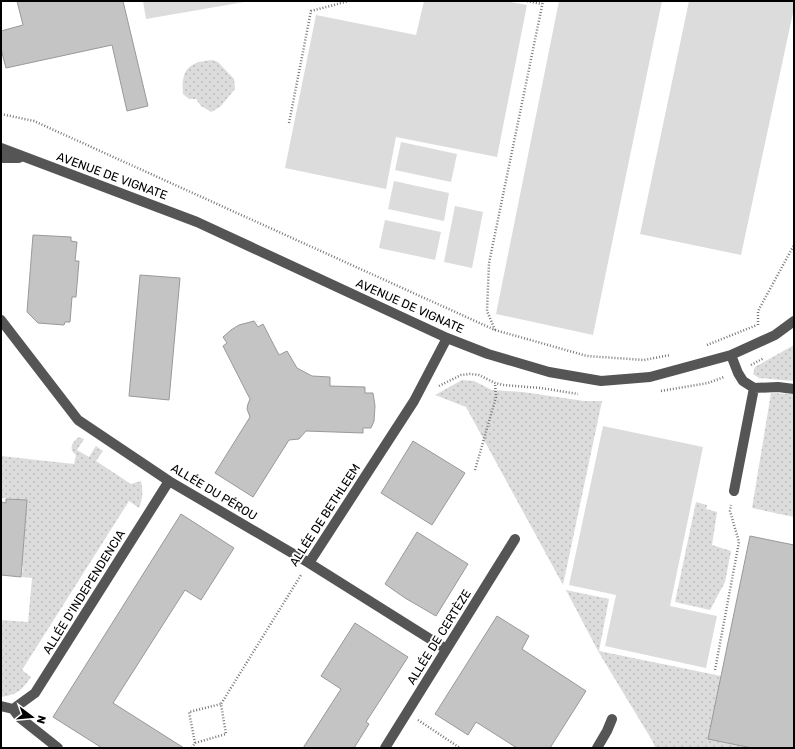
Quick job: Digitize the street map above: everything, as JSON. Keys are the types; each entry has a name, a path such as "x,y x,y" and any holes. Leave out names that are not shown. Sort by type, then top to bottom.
{"street":[{"name":"AVENUE DE VIGNATE","path":"1,148 197,222 447,338 488,354 542,370 601,381 650,377 731,355 774,335 794,321"},
{"name":"AVENUE DE VIGNATE","path":"1,158 25,158"},
{"name":"ALLÉE DU PÉROU","path":"1,320 78,420 170,481 309,563 446,649"},
{"name":"ALLÉE DE BETHLEEM","path":"309,563 414,401 447,338"},
{"path":"731,355 743,381 754,388 778,387 794,389"},
{"path":"734,491 754,388"},
{"name":"ALLÉE D'INDEPENDENCIA","path":"13,709 35,693 170,481"},
{"name":"ALLÉE DE CERTÈZE","path":"385,748 408,714 446,649 515,539"},
{"path":"1,706 13,709 18,717 58,748"},
{"path":"597,748 612,719"}],"path":[{"path":"289,123 311,11 349,1"},
{"path":"495,330 488,311 489,263 543,3 527,1"},
{"path":"1,114 34,121 495,330 586,356 644,360 674,354"},
{"path":"758,325 758,311 794,245"},
{"path":"703,346 765,321"},
{"path":"475,470 496,397 495,383"},
{"path":"716,670 739,542 730,511 734,491"},
{"name":"ALLÉE DE BETHLEEM","path":"221,704 309,563"},
{"path":"192,748 195,743 189,712 221,704 226,734 195,743"},
{"path":"408,714 460,748"}],"shaded area":[{"path":"143,1 250,1 146,19"},
{"path":"424,1 506,1 527,5 497,157 396,137 386,189 285,168 316,15 416,35"},
{"path":"559,1 662,1 593,335 496,314"},
{"path":"689,1 794,1 794,8 741,255 640,234"},
{"path":"212,60 218,62 234,79 235,89 220,107 211,112 201,106 196,99 189,99 183,94 183,79 185,73 192,65"},
{"path":"401,142 457,154 451,182 395,170"},
{"path":"394,181 449,193 444,221 388,209"},
{"path":"455,206 483,212 472,268 444,262"},
{"path":"385,220 441,232 435,260 379,248"},
{"path":"794,345 794,381 759,378 753,374 755,367"},
{"path":"462,380 474,381 492,390 523,392 584,401 602,401 563,585 466,407 435,395"},
{"path":"771,393 794,394 794,517 752,508"},
{"path":"603,426 703,447 670,606 717,616 706,668 605,646 616,595 569,585"},
{"path":"79,437 84,439 77,450 89,457 96,446 103,451 96,461 131,484 141,481 142,494 139,508 129,501 22,670 31,677 28,682 19,691 11,695 1,697 1,620 28,622 32,578 22,577 23,566 21,566 27,500 1,498 1,456 74,464 76,455 72,450 72,446 74,441"},
{"path":"696,502 707,505 706,509 717,512 712,545 731,551 725,582 710,610 675,602"},
{"path":"566,590 609,599 599,651 721,676 709,739 752,748 655,748 653,742 598,651"}],"building":[{"path":"17,1 123,1 148,106 127,111 112,45 6,68 1,49 1,31 23,25"},
{"path":"33,235 71,237 71,241 77,242 75,261 79,261 76,297 72,297 70,322 65,322 64,325 38,323 27,312"},
{"path":"140,275 180,278 169,400 129,396"},
{"path":"254,321 258,327 263,324 279,355 287,351 297,368 312,376 330,377 330,386 365,387 365,393 373,393 375,406 374,421 371,428 363,428 363,433 306,431 299,439 289,440 253,497 215,473 250,417 247,409 250,399 223,346 227,343 223,337 239,325"},
{"path":"413,441 465,473 432,525 381,493"},
{"path":"6,499 27,500 21,577 1,575 1,502 6,503"},
{"path":"181,514 234,548 201,600 185,590 113,703 184,748 102,748 53,717"},
{"path":"417,532 468,564 436,616 405,598 385,584"},
{"path":"750,536 794,545 794,748 752,748 708,739"},
{"path":"497,616 529,636 522,649 586,691 550,748 517,748 476,722 468,735 435,714"},
{"path":"355,623 408,657 366,722 369,724 354,748 303,748 341,689 321,676"}]}
